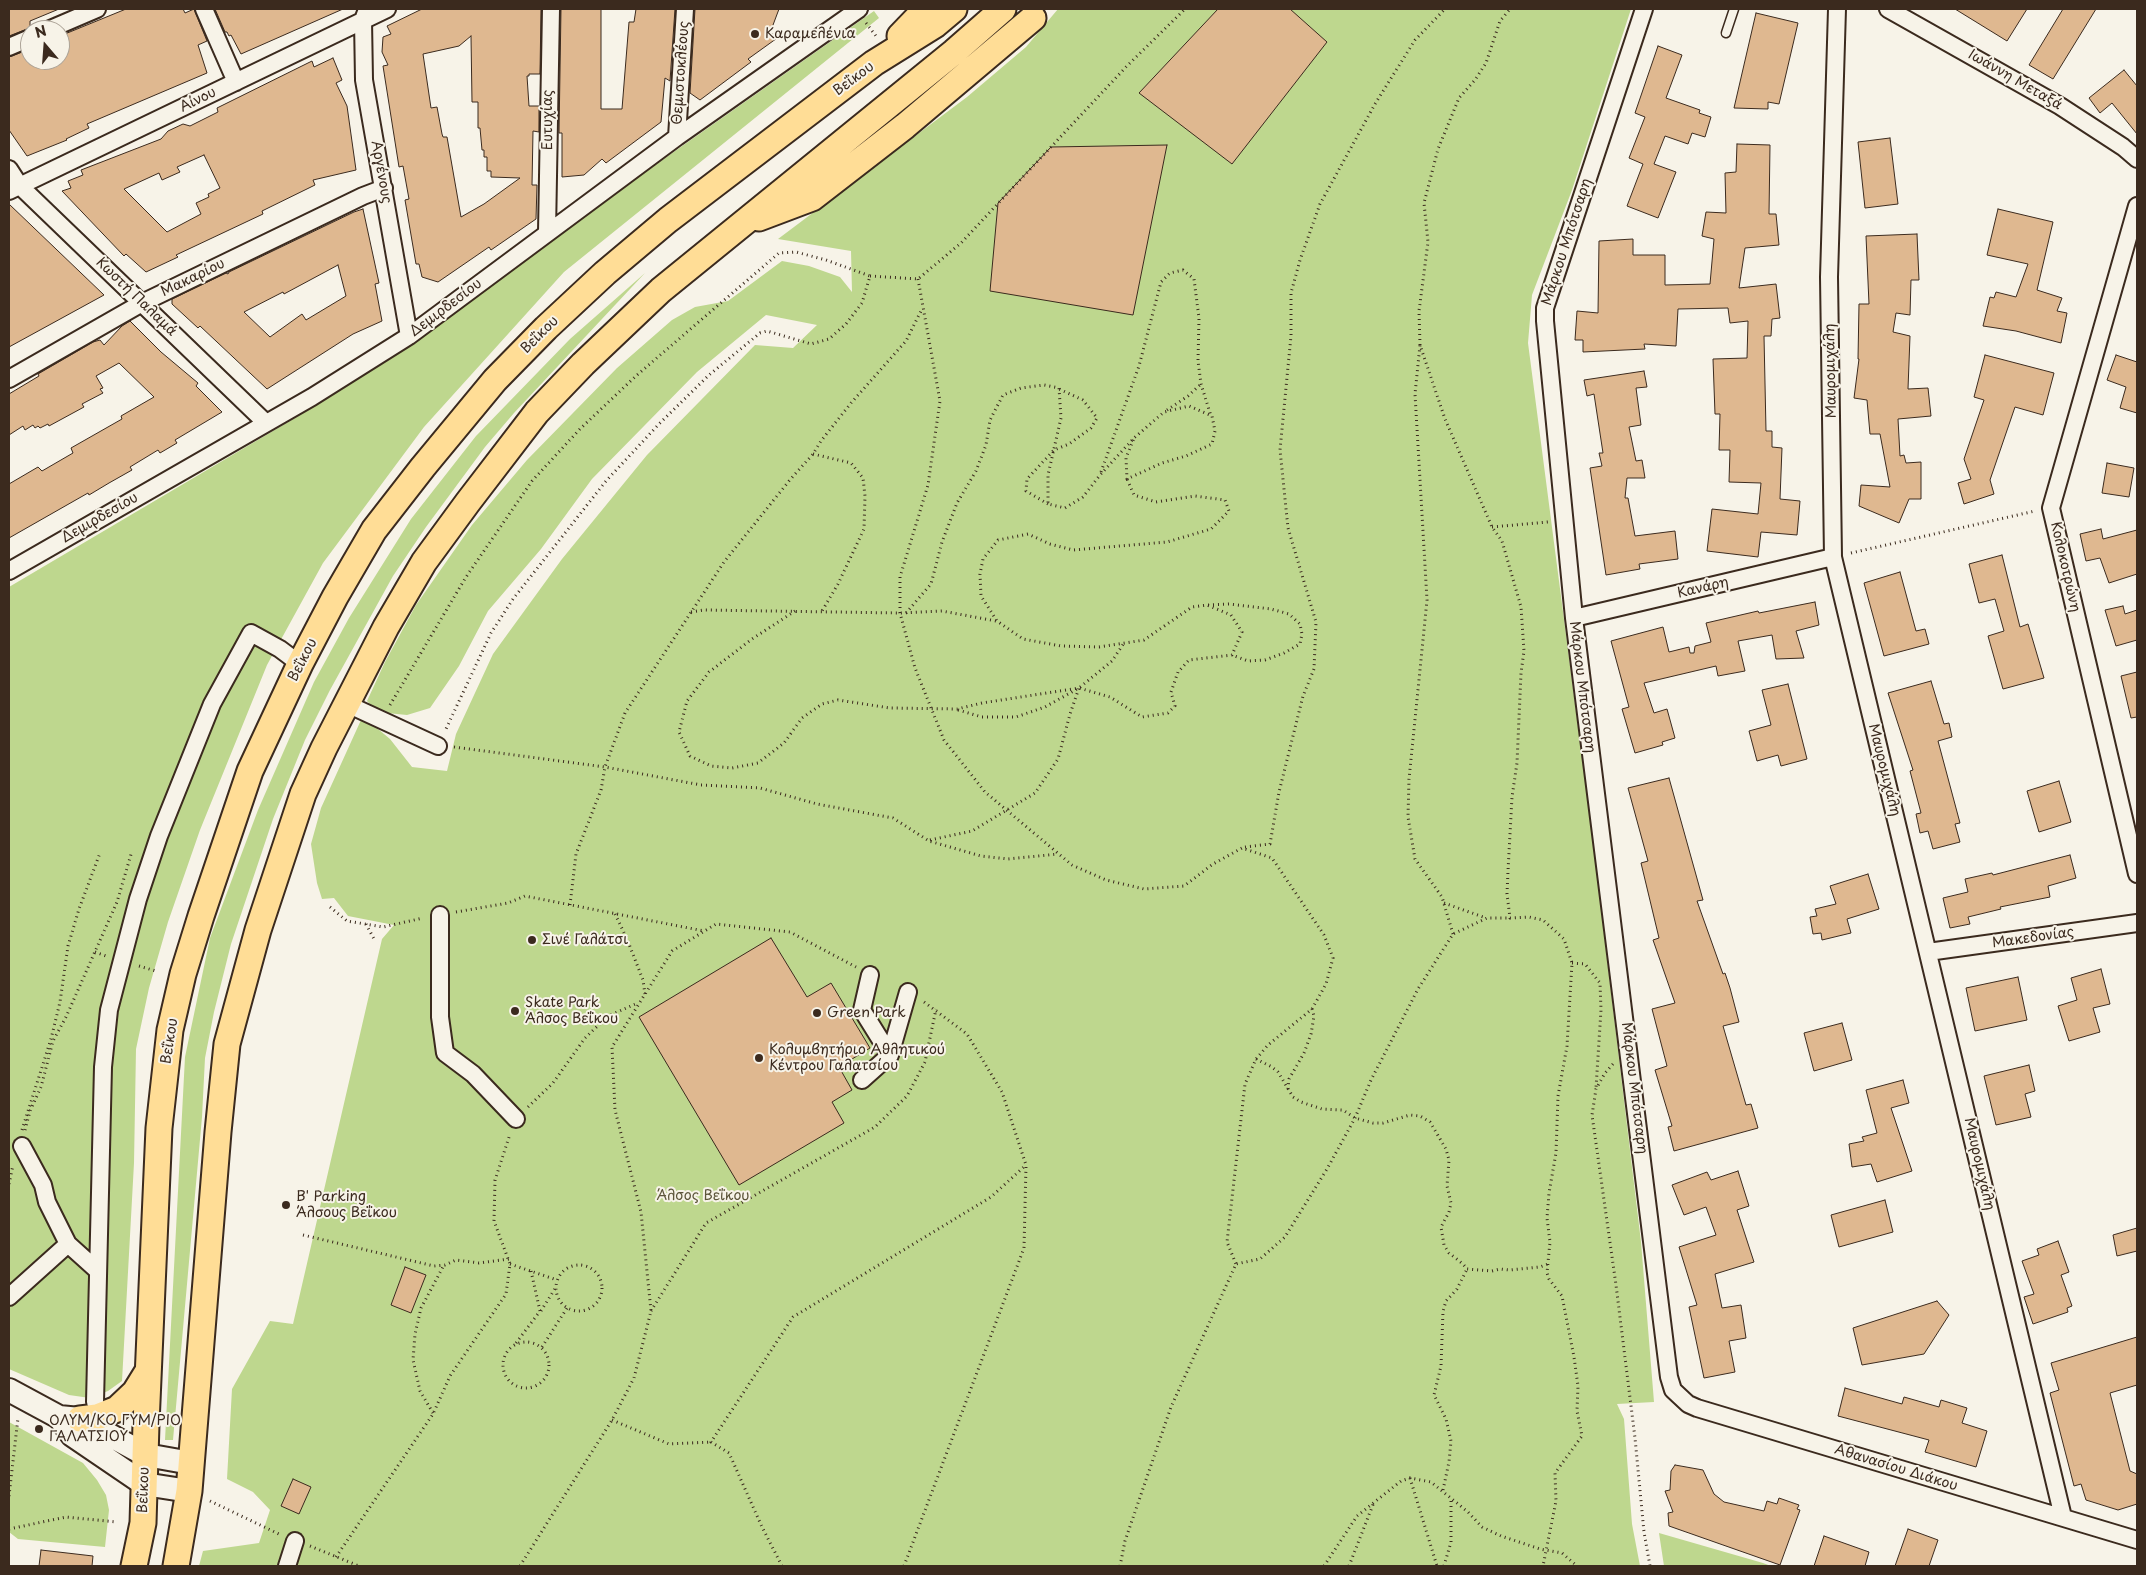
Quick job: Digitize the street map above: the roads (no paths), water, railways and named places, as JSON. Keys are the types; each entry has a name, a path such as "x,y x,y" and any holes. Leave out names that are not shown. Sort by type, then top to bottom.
{"main road":[{"path":"881,56 926,9"},
{"name":"Βεΐκου","path":"134,1566 143,1523 159,1128 170,1030 183,974 250,771 300,664 335,597 374,530 423,467 495,380 546,328 605,272 668,220 881,56 935,25 954,9"},
{"path":"176,1566 191,1463 227,1044 258,930 303,794 386,627 424,562 537,412 583,364 661,290 954,52 1003,9"},
{"path":"740,225 812,198 905,126 1033,18"},
{"path":"78,1412 97,1417 117,1409 135,1392 149,1369"}],"street":[{"path":"70,21 97,9"},
{"path":"204,9 236,82"},
{"name":"Αίνου","path":"15,189 236,82 365,14 387,9"},
{"name":"Ευτυχίας","path":"547,232 548,88 551,9"},
{"name":"Θεμιστοκλέους","path":"677,136 685,9"},
{"name":"Δεμιρδεσίου","path":"9,571 312,397 409,336 677,136 855,9"},
{"name":"Μάρκου Μπότσαρη","path":"1644,9 1545,308 1546,342 1574,618 1630,1052 1669,1377"},
{"name":"Μαυρομιχάλη","path":"1838,9 1829,277 1833,557 2063,1517"},
{"name":"Ιωάννη Μεταξά","path":"1888,9 2060,106 2137,159"},
{"name":"Αργένους","path":"365,14 364,80 409,336"},
{"name":"Κωστή Παλαμά","path":"9,169 15,189 142,303 266,423"},
{"name":"Μακαρίου","path":"9,379 142,303 363,196 384,188"},
{"name":"Κολοκοτρώνη","path":"2137,206 2051,508 2137,874"},
{"name":"Κανάρη","path":"1574,618 1833,557"},
{"path":"188,1491 144,1484 72,1435 78,1412 98,1271 103,1067 109,1010 144,881 159,836 212,704 251,633 280,649 300,664"},
{"path":"347,704 438,746"},
{"path":"440,915 440,1016 445,1053 474,1074 516,1119"},
{"name":"Μακεδονίας","path":"1928,952 2137,924"},
{"path":"870,974 862,1010 890,1055"},
{"path":"862,1080 890,1055 908,992"},
{"path":"21,1141 43,1185 47,1202 68,1244 98,1271"},
{"path":"9,1297 68,1244"},
{"name":"Αθανασίου Διάκου","path":"1669,1377 1673,1390 1678,1397 1697,1408 2137,1540"},
{"path":"9,1390 78,1412 146,1455 191,1463"},
{"path":"287,1566 295,1541"}],"lane":[{"path":"1726,33 1734,9"}],"place":[{"name":"Καραμελένια","path":"755,34"},
{"name":"Σινέ Γαλάτσι","path":"532,940"},
{"name":"Skate Park Άλσος Βεΐκου","path":"515,1011"},
{"name":"Green Park","path":"817,1013"},
{"name":"Κολυμβητήριο Αθλητικού Κέντρου Γαλατσίου","path":"759,1058"},
{"name":"Β' Parking Άλσους Βεΐκου","path":"286,1205"},
{"name":"ΟΛΥΜ/ΚΟ ΓΥΜ/ΡΙΟ ΓΑΛΑΤΣΙΟΥ","path":"39,1429"}],"park label":[{"name":"Άλσος Βεΐκου","path":"703,1196"}]}
